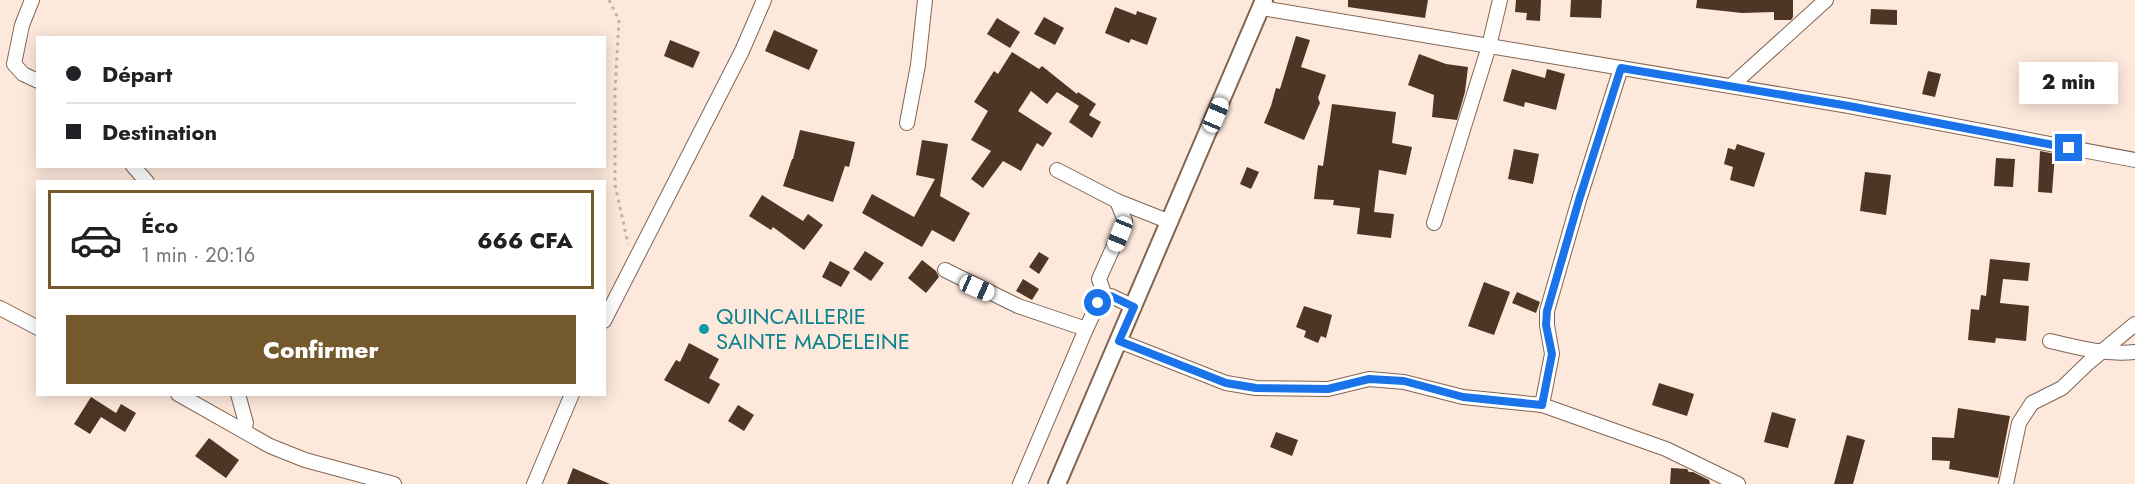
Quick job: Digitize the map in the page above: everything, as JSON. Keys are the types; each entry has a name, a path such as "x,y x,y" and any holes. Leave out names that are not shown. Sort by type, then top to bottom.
{"street":[{"path":"32,0 22,25 14,64 23,74 36,80"},
{"path":"606,317 742,51 764,0"},
{"path":"907,123 918,65 925,0"},
{"path":"1434,223 1489,46 1500,0"},
{"path":"1731,86 1826,0"},
{"path":"1057,484 1263,4 1489,46 1849,106 2135,160"},
{"path":"1542,405 1552,354 1546,325 1547,311 1621,68"},
{"path":"136,168 145,180"},
{"path":"1057,170 1118,201 1170,222"},
{"path":"1105,296 1099,279 1125,221 1118,201"},
{"path":"945,270 1018,306 1086,329"},
{"path":"1020,484 1100,299 1111,296 1134,307"},
{"path":"0,308 36,327"},
{"path":"2006,484 2019,423 2032,402 2062,388 2135,324"},
{"path":"1119,341 1226,383 1256,388 1328,389 1369,379 1404,381 1463,397 1542,405 1666,449 1738,484"},
{"path":"2050,341 2102,352 2118,354 2135,352"},
{"path":"182,396 270,446 305,460 394,484"},
{"path":"239,396 246,423 244,431"},
{"path":"534,484 571,396"}],"path":[{"path":"609,0 619,20 615,92 615,185 632,266"}],"building":[{"path":"1348,0 1428,0 1425,18 1348,7"},
{"path":"1516,0 1541,0 1540,21 1526,20 1527,13 1515,12"},
{"path":"1571,0 1602,0 1601,18 1570,17"},
{"path":"1697,0 1793,0 1793,17 1791,20 1774,20 1774,12 1742,13 1696,8"},
{"path":"1115,7 1136,15 1137,11 1157,18 1147,45 1131,39 1129,43 1105,33"},
{"path":"1871,9 1897,10 1897,25 1870,24"},
{"path":"1044,17 1064,28 1055,45 1034,34"},
{"path":"997,18 1020,32 1010,48 987,34"},
{"path":"774,30 818,50 809,70 765,51"},
{"path":"1296,36 1310,40 1301,67 1326,75 1318,98 1320,103 1304,140 1264,123 1276,88 1280,89"},
{"path":"670,40 700,52 693,68 664,56"},
{"path":"1012,52 1039,69 1042,66 1077,94 1078,92 1096,104 1089,115 1101,122 1092,138 1069,122 1079,106 1057,92 1047,104 1031,91 1018,111 1052,133 1043,147 1037,143 1021,171 1003,161 983,188 971,179 991,151 971,140 988,111 974,102 994,71 998,74"},
{"path":"1419,54 1446,64 1468,67 1465,92 1457,120 1432,117 1434,95 1408,85"},
{"path":"1512,69 1545,78 1547,69 1565,74 1556,110 1525,102 1524,107 1503,101"},
{"path":"1928,71 1941,74 1935,97 1922,94"},
{"path":"1332,104 1396,112 1392,143 1412,147 1406,175 1379,170 1374,212 1394,214 1391,238 1357,234 1360,208 1333,205 1334,200 1314,199 1318,165 1323,166"},
{"path":"800,130 855,142 849,167 845,166 833,202 783,186"},
{"path":"922,140 948,144 940,196 970,213 954,242 932,230 922,247 862,213 872,194 914,217 935,179 916,175"},
{"path":"1737,144 1765,153 1754,187 1730,180 1733,167 1724,164 1728,148 1735,150"},
{"path":"1514,149 1539,154 1533,184 1508,179"},
{"path":"2040,151 2055,154 2052,193 2038,192"},
{"path":"1996,158 2015,159 2013,187 1994,186"},
{"path":"1247,167 1259,172 1251,189 1240,184"},
{"path":"1865,172 1891,175 1886,215 1860,211"},
{"path":"762,195 803,221 808,214 823,225 804,250 773,227 771,230 749,216"},
{"path":"865,251 884,263 871,281 853,269"},
{"path":"1039,252 1049,258 1039,274 1029,267"},
{"path":"1990,259 2030,263 2028,281 2003,279 2000,303 2029,306 2026,341 1996,338 1995,343 1968,340 1971,309 1979,310 1981,295 1986,296"},
{"path":"922,260 936,271 939,277 926,293 908,278"},
{"path":"830,261 850,272 841,287 822,277"},
{"path":"1023,279 1039,289 1032,300 1016,291"},
{"path":"1484,282 1510,292 1494,335 1468,326"},
{"path":"1517,292 1540,302 1536,313 1512,303"},
{"path":"1304,306 1332,315 1326,338 1321,336 1318,343 1304,337 1306,331 1296,327"},
{"path":"689,343 719,359 709,378 720,384 709,404 664,380 676,360 680,362"},
{"path":"1659,383 1694,394 1687,416 1652,405"},
{"path":"91,397 116,413 121,404 136,413 125,432 101,417 90,434 74,424"},
{"path":"738,405 754,415 744,431 728,421"},
{"path":"1958,408 2010,416 1998,478 1949,469 1950,461 1932,460 1932,437 1954,438"},
{"path":"1772,412 1796,419 1788,448 1764,442"},
{"path":"1276,432 1298,440 1292,456 1270,447"},
{"path":"1847,435 1865,440 1853,484 1834,484"},
{"path":"209,438 239,460 226,478 195,456"},
{"path":"573,468 610,484 567,484"},
{"path":"1671,468 1687,469 1709,480 1710,484 1670,484"}],"place":[{"name":"QUINCAILLERIE SAINTE MADELEINE","path":"704,329"}],"route":[{"path":"1098,303 1105,296 1111,296 1134,307 1119,341 1226,383 1256,388 1328,389 1369,379 1404,381 1463,397 1542,405 1552,354 1546,325 1547,311 1621,68 1849,106 2069,148"}]}
